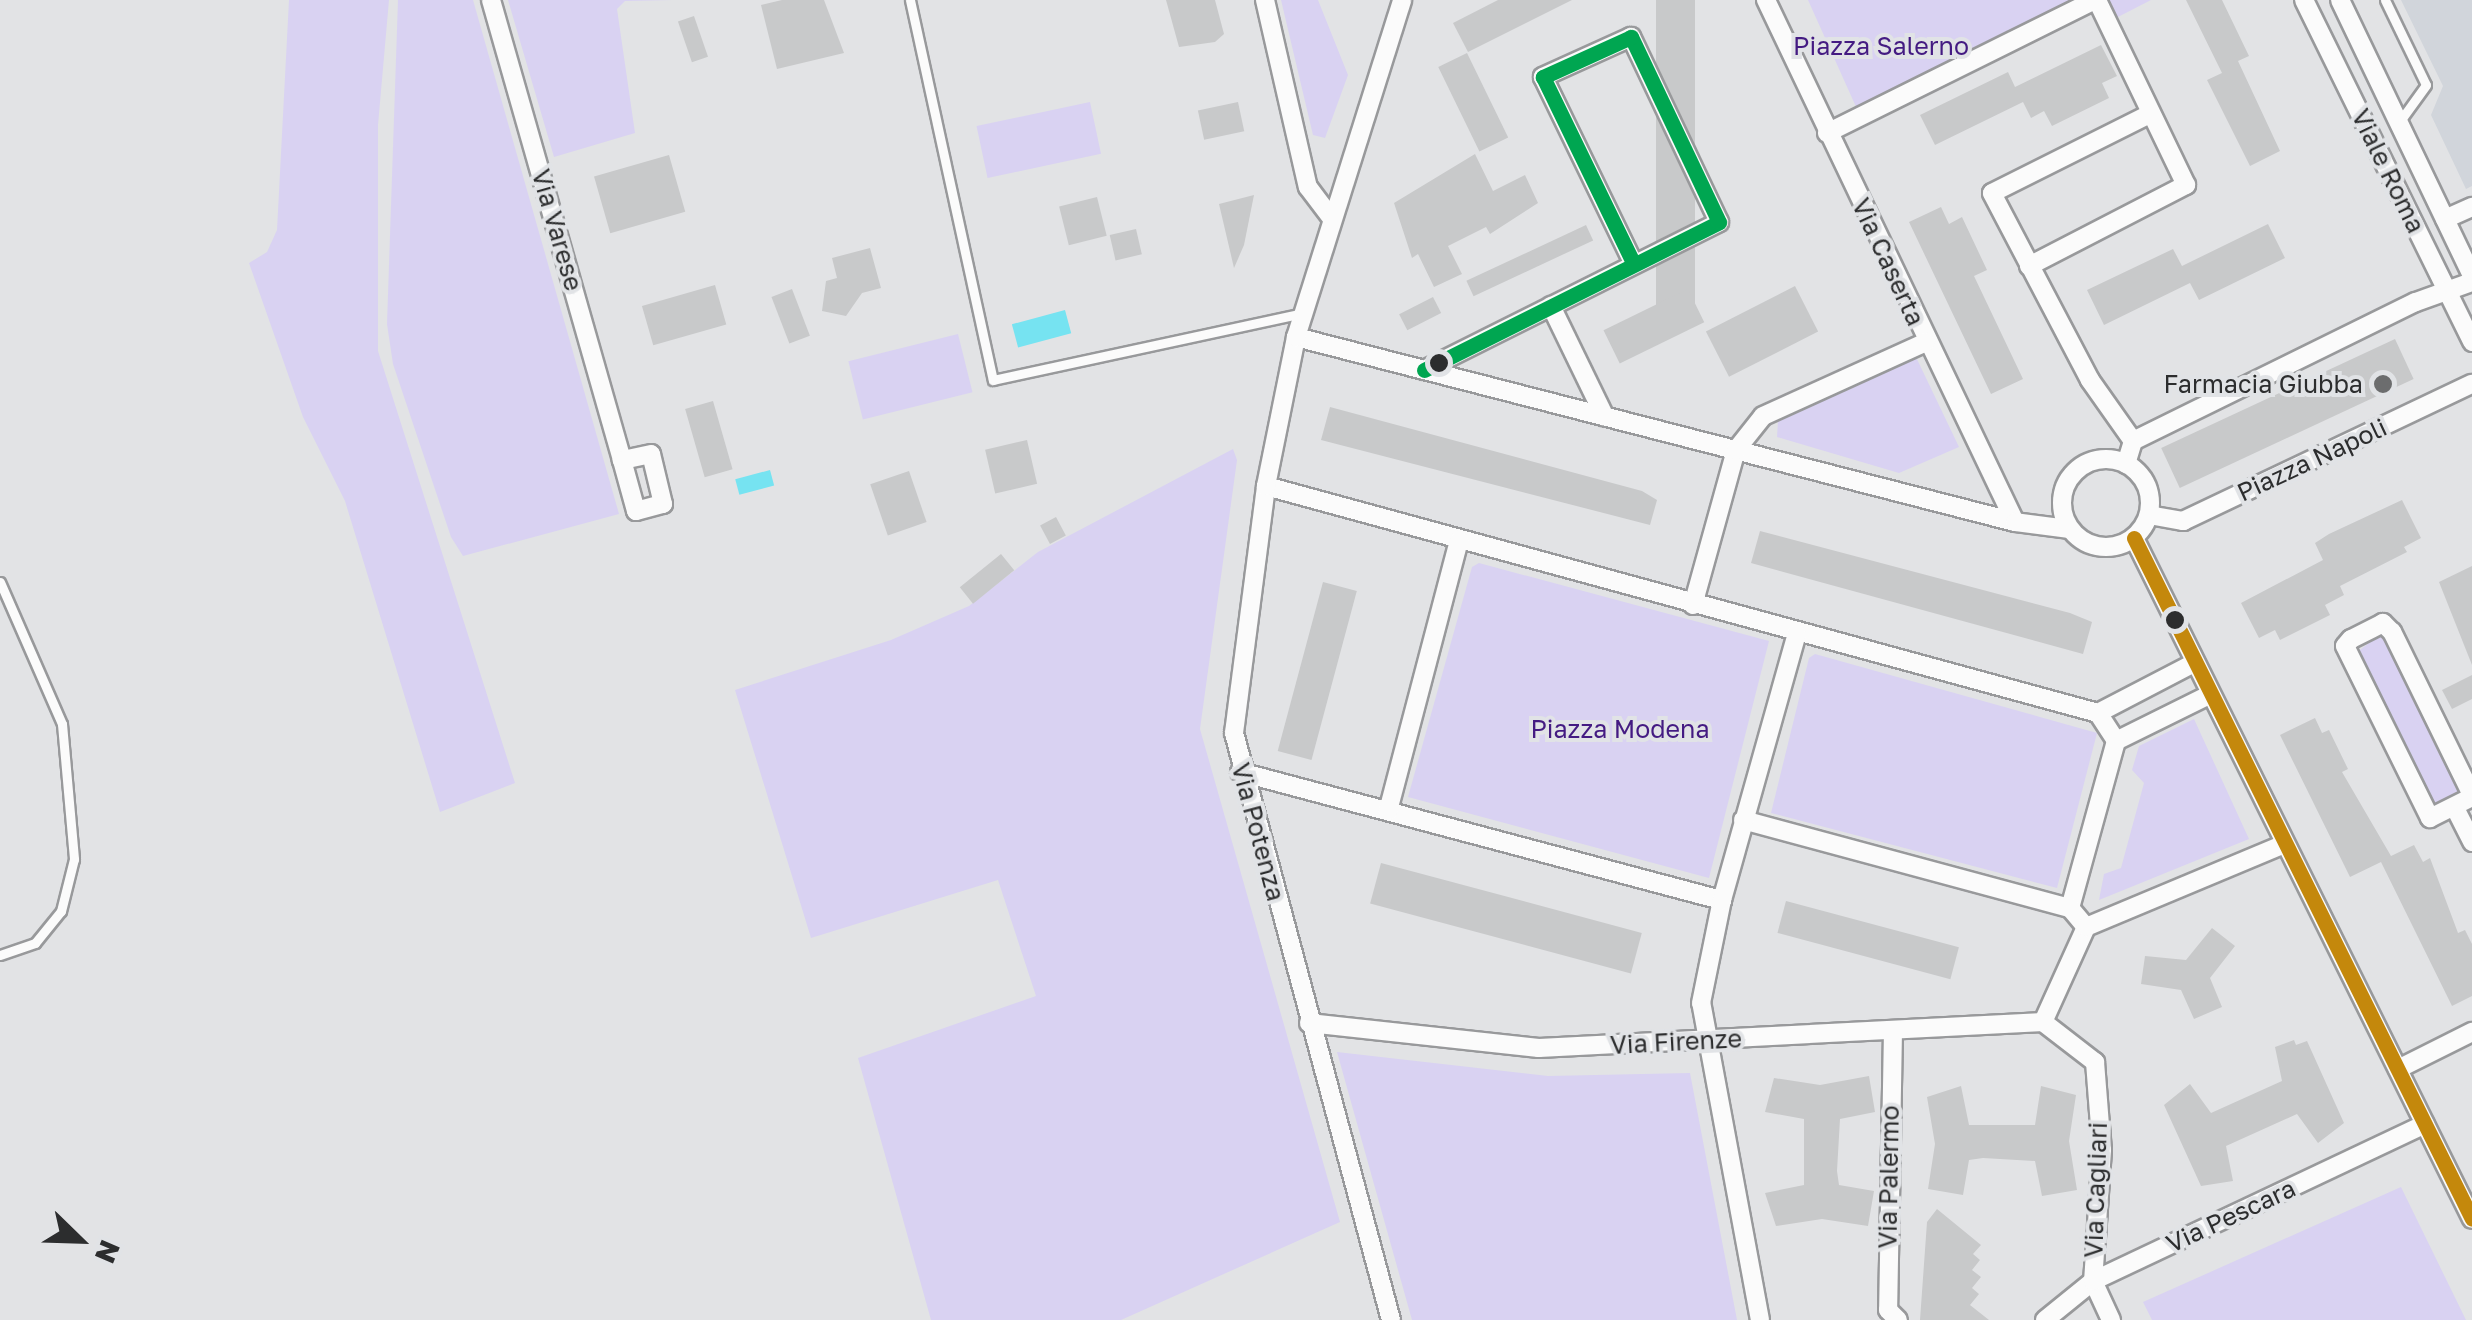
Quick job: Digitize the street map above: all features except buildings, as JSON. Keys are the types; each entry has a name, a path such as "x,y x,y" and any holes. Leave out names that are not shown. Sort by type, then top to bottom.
{"street":[{"name":"Via Varese","path":"491,0 622,460"},
{"path":"1265,0 1308,187 1332,219"},
{"name":"Via Potenza","path":"1390,1320 1240,772 1234,733 1266,486 1296,337 1402,0"},
{"path":"1828,133 2096,0 2186,185 2029,266"},
{"name":"Viale Roma","path":"2304,0 2472,342"},
{"name":"Viale Roma","path":"2340,0 2472,278"},
{"name":"Via Caserta","path":"1771,2 1926,342 2015,522"},
{"path":"1424,370 1719,222 1630,36 1543,78 1634,264"},
{"path":"2133,441 2090,380 1992,193 2150,114"},
{"path":"2445,219 2472,207"},
{"path":"2126,464 2133,441 2416,302 2448,293 2472,278"},
{"path":"1550,306 1605,417"},
{"path":"1296,337 2015,522 2069,528 2106,548 2134,538 2148,515 2146,485 2126,464 2098,460 2072,474 2061,500 2069,528"},
{"path":"1694,605 1736,450 1763,416 1926,342"},
{"name":"Piazza Napoli","path":"2148,515 2183,520 2472,384"},
{"path":"1266,486 1797,634 2098,713 2194,664"},
{"path":"2134,538 2282,846 2472,1219"},
{"path":"1388,811 1459,540"},
{"path":"2383,623 2392,632 2472,796 2456,810 2430,818 2345,646 2351,638 2383,623"},
{"path":"1760,1320 1701,1003 1722,900 1797,634"},
{"path":"2116,741 2209,695"},
{"path":"2070,908 2116,741 2098,713"},
{"path":"1240,772 1722,900"},
{"path":"2456,810 2472,842"},
{"path":"1744,820 2070,908 2086,927"},
{"path":"2043,1022 2086,927 2282,846"},
{"name":"Via Firenze","path":"1309,1023 1539,1048 2043,1022"},
{"name":"Via Cagliari","path":"2043,1022 2096,1062 2102,1150 2092,1281 2111,1320"},
{"name":"Via Palermo","path":"1893,1030 1888,1310 1898,1320"},
{"path":"2398,1069 2472,1032"},
{"name":"Via Pescara","path":"2045,1320 2092,1281 2425,1124"}],"lane":[{"path":"910,0 993,380 1303,313"},
{"path":"2385,0 2426,84 2399,123"},
{"path":"0,582 62,724 74,859 61,911 35,943 0,955"}],"shaded area":[{"path":"2401,0 2472,0 2472,186 2466,189 2431,115 2443,86"}],"green space":[{"path":"289,0 389,0 378,125 378,351 515,783 440,812 345,501 303,417 249,263 267,252 277,230"},
{"path":"398,0 473,0 619,514 463,556 451,537 393,364 387,324"},
{"path":"508,0 672,0 625,1 617,9 635,133 554,157"},
{"path":"1281,0 1318,0 1348,75 1325,138 1313,135"},
{"name":"Piazza Salerno","path":"1808,0 2077,0 1857,109"},
{"path":"2107,0 2151,0 2116,18"},
{"path":"1090,102 1101,154 988,178 977,126"},
{"path":"958,334 973,392 863,420 848,361"},
{"path":"1915,355 1959,447 1899,473 1777,437 1778,421"},
{"path":"1233,449 1237,460 1200,729 1340,1222 1121,1320 931,1320 858,1058 1036,996 998,880 811,938 735,690 891,640 969,606 1038,552"},
{"name":"Piazza Modena","path":"1479,563 1769,641 1709,878 1408,797 1472,567"},
{"path":"2378,636 2387,638 2461,792 2438,806 2431,803 2356,653"},
{"name":"Piazza Modena","path":"1815,654 2097,733 2057,888 1771,813 1809,658"},
{"path":"2194,719 2249,839 2099,900 2104,874 2121,868 2144,783 2132,770 2139,746"},
{"path":"1337,1052 1548,1076 1690,1073 1737,1320 1412,1320"},
{"path":"2401,1187 2466,1320 2152,1320 2143,1302"}],"water":[{"path":"1065,310 1071,333 1018,347 1012,324"},
{"path":"770,470 774,485 739,495 735,479"}],"transit line":[{"path":"1424,370 1719,222 1631,37 1543,77 1634,264"},
{"path":"2134,538 2472,1219"}],"place":[{"name":"Farmacia Giubba","path":"2383,384"}]}
